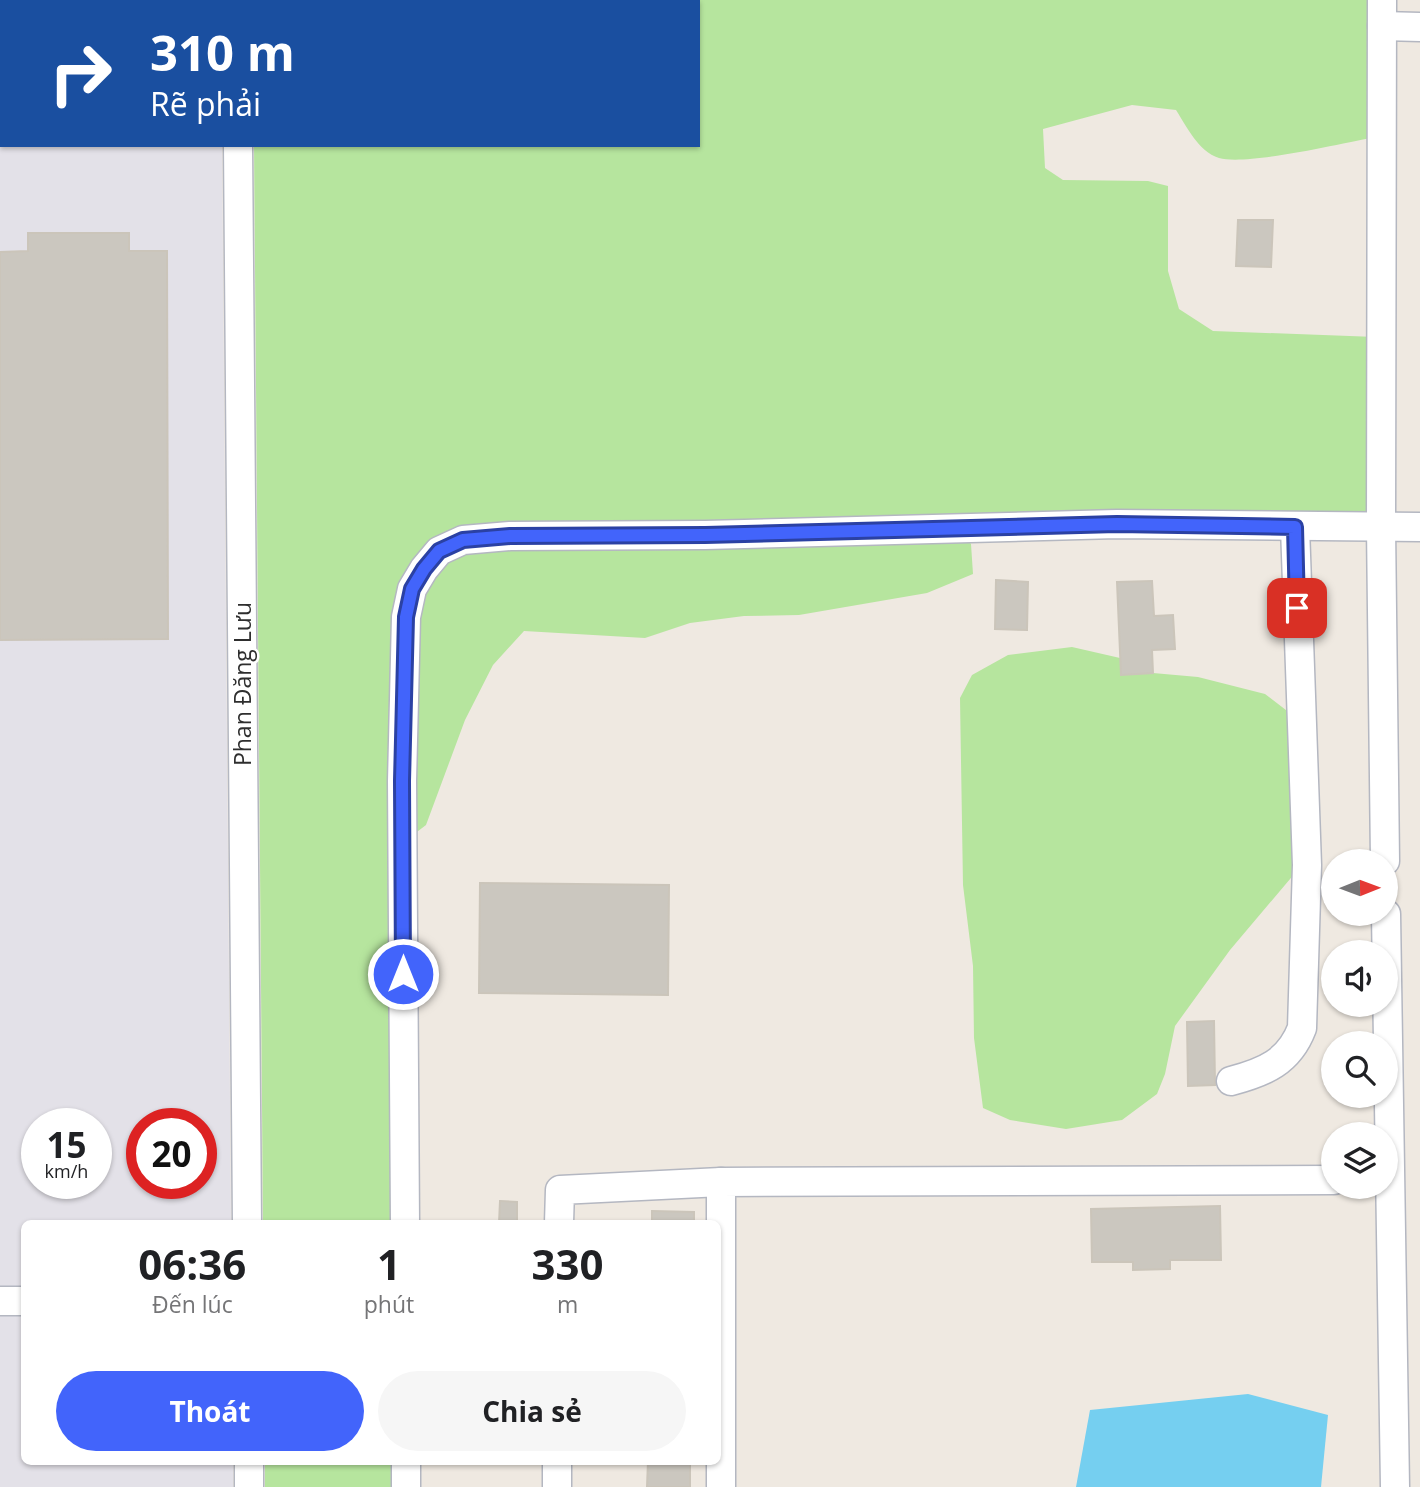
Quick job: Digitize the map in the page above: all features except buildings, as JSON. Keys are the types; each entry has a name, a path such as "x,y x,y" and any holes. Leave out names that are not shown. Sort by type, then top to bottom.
{"street":[{"path":"1385,849 1381,527 1382,13 1420,27"},
{"name":"Phan Đăng Lưu","path":"238,147 247,1220"},
{"path":"405,1220 402,781 406,617 412,589 439,551 463,540 510,536 705,535 1117,524 1420,527"},
{"path":"1231,1081 1276,1065 1296,1044 1302,1028 1307,865 1295,527"},
{"path":"1386,926 1387,1122"},
{"path":"559,1220 560,1190 721,1182 1321,1180"},
{"path":"721,1182 721,1487"},
{"path":"1387,1199 1395,1487"},
{"path":"0,1301 21,1301"},
{"path":"248,1465 249,1487"},
{"path":"406,1465 406,1487"},
{"path":"557,1465 557,1487"}],"shaded area":[{"path":"0,147 222,147 231,1220 21,1220 21,1465 233,1465 233,1487 0,1487"}],"green space":[{"path":"700,0 1376,0 1376,137 1272,156 1232,160 1219,158 1205,150 1176,110 1132,105 1043,129 1045,168 1063,180 1148,181 1168,186 1168,271 1179,309 1213,331 1376,337 1376,521 510,530 419,565 398,1220 263,1220 254,147 700,147"},
{"path":"964,535 971,544 973,574 927,593 799,615 744,616 690,623 645,638 524,631 493,665 465,720 426,825 409,838 418,591 464,546"},
{"path":"1072,647 1120,658 1122,674 1153,673 1198,677 1265,694 1295,717 1301,866 1230,950 1175,1026 1165,1074 1157,1094 1122,1120 1066,1129 1010,1120 983,1108 974,1038 973,966 963,885 960,698 972,675 1008,655"},
{"path":"265,1465 400,1465 400,1487 265,1487"}],"water":[{"path":"1248,1394 1328,1415 1321,1487 1076,1487 1090,1410"}],"route":[{"path":"403,974 402,781 406,617 412,589 424,569 439,551 463,540 510,536 705,535 1117,524 1295,527 1297,608"}]}
